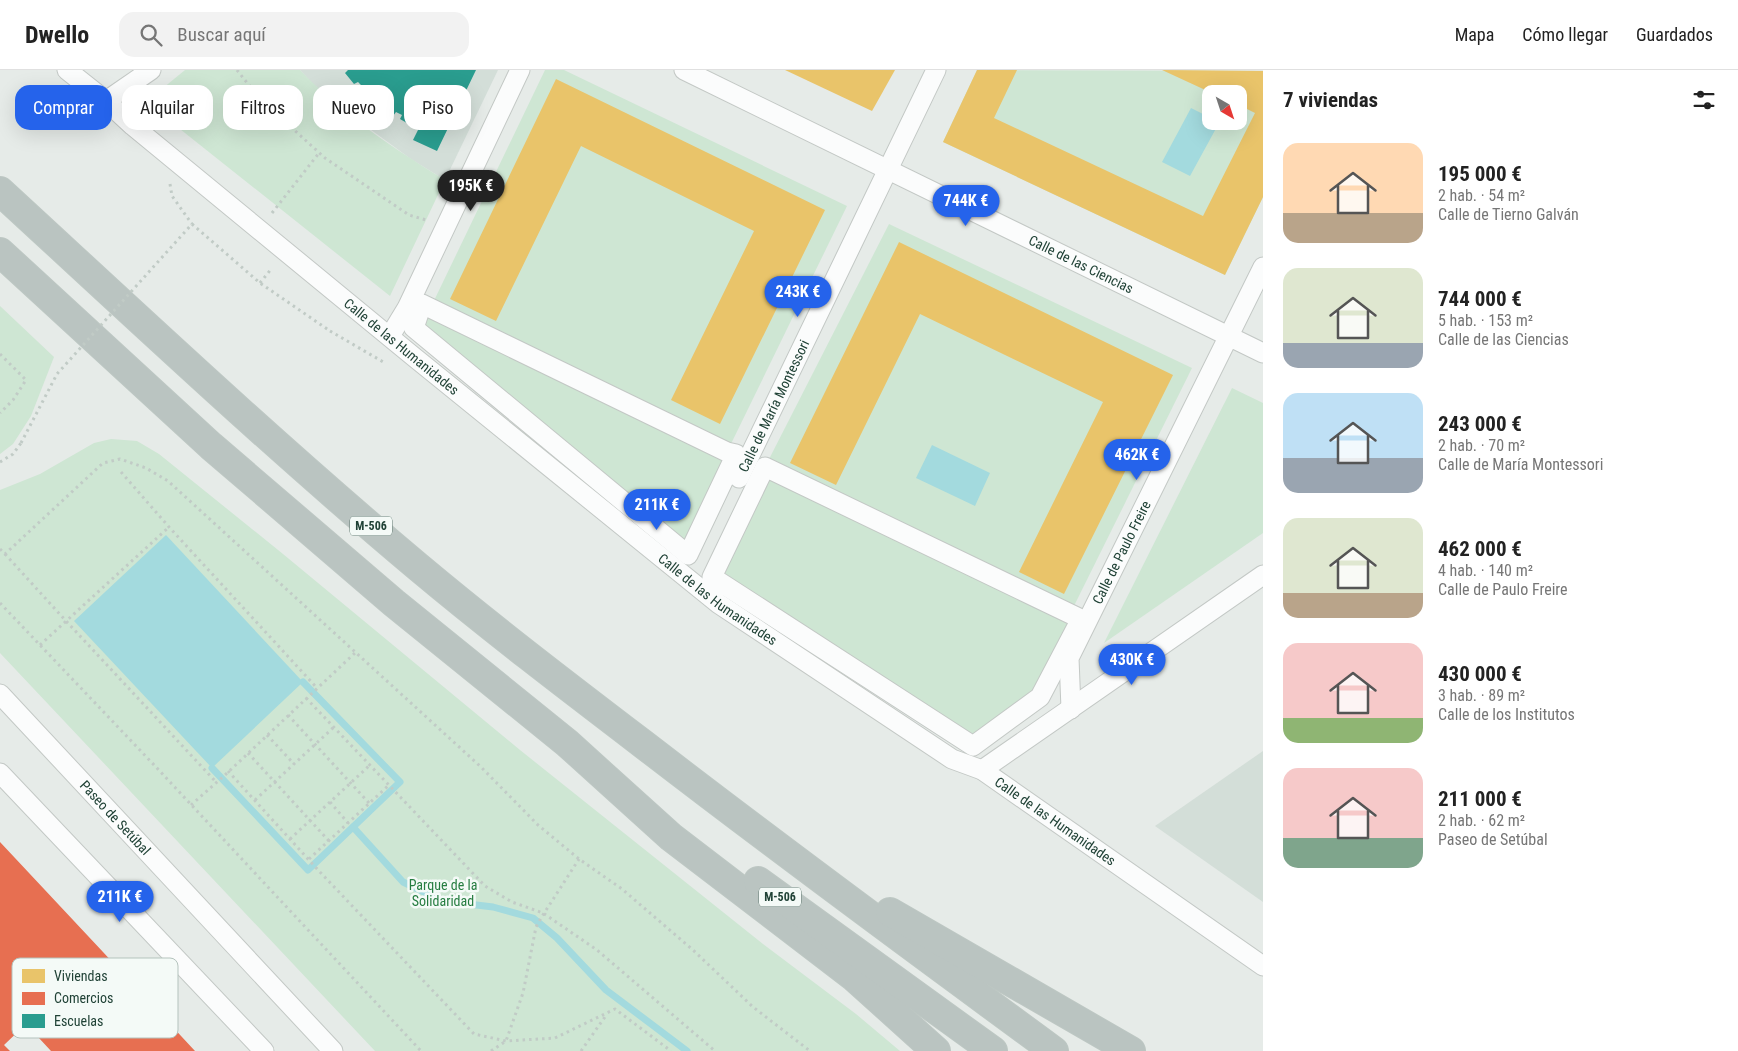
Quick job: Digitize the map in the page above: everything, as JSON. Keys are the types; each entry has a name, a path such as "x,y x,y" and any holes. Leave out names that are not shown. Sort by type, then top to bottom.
{"highway":[{"name":"M-506","path":"0,191 236,408 418,567 574,691 762,836 1054,1051"},
{"name":"M-506","path":"0,252 211,446 394,603 567,743 993,1051"},
{"path":"567,743 671,837 854,978 936,1051"},
{"path":"762,836 1131,1051"}],"street":[{"name":"Calle de las Humanidades","path":"67,70 86,85"},
{"path":"112,97 151,70"},
{"path":"390,336 407,308 520,70"},
{"name":"Calle de las Ciencias","path":"684,70 1263,353"},
{"name":"Calle de María Montessori","path":"689,580 936,70"},
{"name":"Calle de las Humanidades","path":"112,106 414,357 719,604 952,759 982,770 1263,966"},
{"name":"Calle de Paulo Freire","path":"1071,709 1068,658 1263,267"},
{"path":"422,304 727,452 736,454 688,555 414,328 422,304"},
{"path":"765,467 1081,619 1040,697 973,746 712,577 765,467"},
{"path":"982,770 1263,575"},
{"name":"Paseo de Setúbal","path":"0,694 333,1051"},
{"path":"0,773 176,958"},
{"path":"178,960 264,1051"}],"path":[{"path":"237,70 248,84 319,153 409,215 446,225"},
{"path":"259,229 319,153"},
{"path":"0,462 13,454 21,443 57,374 192,224 260,283 330,331"},
{"path":"0,354 26,380 0,413"},
{"path":"5,554 103,463 120,458 146,468 168,481 481,767 538,825 579,859 622,889 693,950 753,1007 810,1051"},
{"path":"121,472 317,688"},
{"path":"40,645 169,526"},
{"path":"0,549 217,781"},
{"path":"0,603 421,1051"},
{"path":"190,805 356,652"},
{"path":"308,696 334,727 485,886 512,902 543,913 597,950 715,1051"},
{"path":"288,715 369,803"},
{"path":"255,800 334,727"},
{"path":"267,735 294,764"},
{"path":"248,752 329,841"},
{"path":"290,839 370,765"},
{"path":"226,773 255,800 319,871 474,1034 506,1041 555,1038 615,1009 671,1051"},
{"path":"309,860 389,785"},
{"path":"330,802 348,823"},
{"path":"491,1051 506,1041 523,993 536,927 543,913 579,859"},
{"path":"581,1051 607,1013"}],"shaded area":[{"path":"300,70 498,70 471,126 471,85 404,85 404,130 469,130 445,180 411,159 371,130 394,130 394,85 313,84"},
{"path":"1263,751 1263,902 1155,826"}],"green space":[{"path":"185,70 300,70 315,85 313,85 313,130 369,130 445,180 390,296 181,130 213,130 213,85 167,85"},
{"path":"545,70 564,70 847,206 727,452 430,309"},
{"path":"977,70 1263,71 1263,197 1225,275 943,142"},
{"path":"889,224 1192,368 1070,614 765,467"},
{"path":"0,306 54,357 31,416 13,444 0,454"},
{"path":"426,309 730,456 688,545 420,327"},
{"path":"1232,388 1263,403 1263,533 1104,643"},
{"name":"Parque de la Solidaridad","path":"111,439 137,441 159,454 520,750 763,944 856,1014 900,1051 375,1051 0,653 0,490 40,474 94,443"},
{"path":"771,475 1073,621 1035,692 970,739 719,572"}],"water":[{"path":"1191,108 1202,114 1202,130 1215,130 1190,176 1162,162"},
{"path":"932,445 990,473 975,506 916,478"},
{"path":"166,535 303,682 212,768 74,621"}],"building: Viviendas":[{"path":"785,70 895,70 872,111"},
{"path":"977,70 1017,70 994,118 1203,216 1255,113 1248,110 1248,85 1202,85 1202,88 1162,70 1263,71 1263,197 1225,275 943,142"},
{"path":"556,79 825,210 720,424 671,400 754,231 581,146 496,321 450,299"},
{"path":"899,242 1173,375 1064,594 1019,572 1103,402 920,314 836,485 790,463"}],"building: Comercios":[{"path":"0,842 108,958 12,958 12,1037 4,1045 10,1051 0,1051"},
{"path":"178,1033 195,1051 51,1051 39,1038 178,1038"}],"building: Escuelas":[{"path":"348,70 476,70 469,85 404,85 404,121 400,119 402,115 396,112 394,115 394,85 361,85 358,82 354,84 345,73"},
{"path":"418,130 447,130 437,151 413,140"}],"waterway":[{"path":"212,768 308,870 400,782 303,682"},
{"path":"353,827 403,882 443,901 493,907 533,918 557,938 606,990 687,1051"}]}
